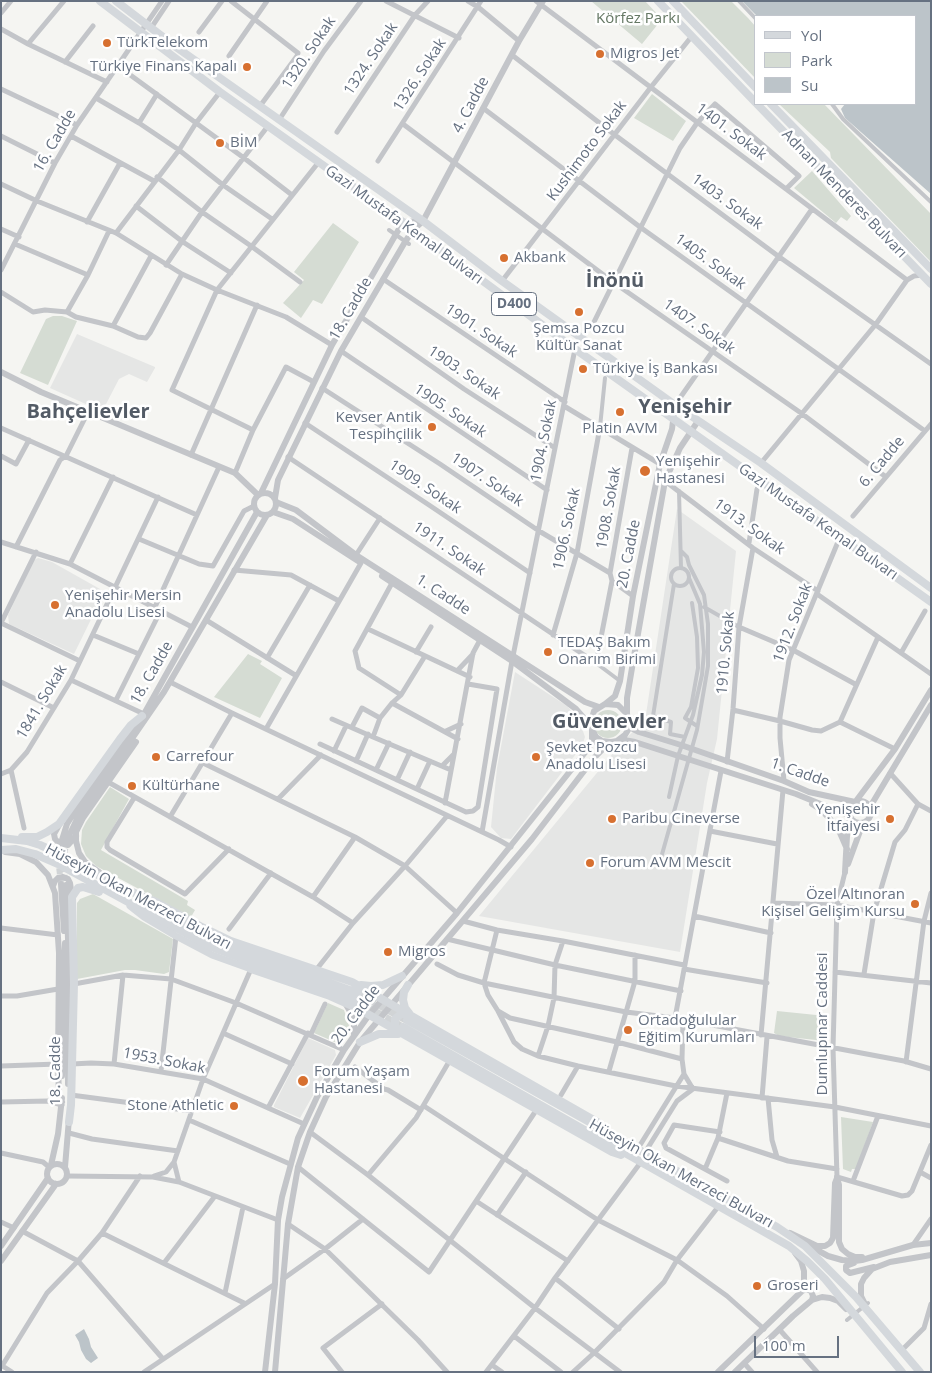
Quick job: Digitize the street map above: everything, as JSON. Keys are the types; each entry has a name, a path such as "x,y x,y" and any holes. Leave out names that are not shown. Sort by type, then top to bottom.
{"main road":[{"name":"Gazi Mustafa Kemal Bulvarı","path":"100,1 220,92 575,349 931,602"},
{"name":"Gazi Mustafa Kemal Bulvarı","path":"116,1 674,405 761,463 931,588"},
{"name":"Adnan Menderes Bulvarı","path":"658,1 754,101"},
{"path":"673,1 754,86"},
{"name":"Adnan Menderes Bulvarı","path":"758,105 931,284"},
{"name":"Adnan Menderes Bulvarı","path":"772,105 931,269"},
{"path":"5,838 37,837 59,824 120,739 131,725 143,715"},
{"name":"Hüseyin Okan Merzeci Bulvarı","path":"5,838 40,845 60,854 193,930 224,945 359,994"},
{"name":"Hüseyin Okan Merzeci Bulvarı","path":"1,851 16,850 35,854 58,864 212,947 359,994"},
{"path":"113,884 156,902 231,941 364,986 388,984 402,976"},
{"path":"68,1122 71,1094 74,984 72,897 78,888 83,887 114,895"},
{"path":"121,899 144,917 212,954 344,1002 378,1020 406,1025"},
{"path":"352,982 359,994 368,996 368,1001 365,1005 357,1008"},
{"path":"406,1025 408,1012 403,996 408,985"},
{"path":"359,994 382,999 391,1004 406,1025 450,1060 612,1152 639,1161"},
{"path":"356,1040 406,1025"},
{"name":"Hüseyin Okan Merzeci Bulvarı","path":"406,1025 777,1227 805,1246 831,1270 920,1372"},
{"name":"Hüseyin Okan Merzeci Bulvarı","path":"406,1025 718,1207 789,1246 825,1279 902,1372"}],"street":[{"path":"1,13 11,1"},
{"path":"28,44 64,1"},
{"path":"148,26 162,1"},
{"path":"148,26 169,1"},
{"path":"199,32 222,1"},
{"path":"231,1 298,53 260,106"},
{"path":"229,56 267,1"},
{"name":"1320. Sokak","path":"279,120 324,51 361,1"},
{"path":"386,1 459,38"},
{"name":"1324. Sokak","path":"337,132 415,15 428,1"},
{"path":"468,1 519,41"},
{"name":"1326. Sokak","path":"378,161 404,124 481,1"},
{"path":"739,1 754,17"},
{"name":"4. Cadde","path":"422,221 540,2"},
{"name":"1401. Sokak","path":"540,2 697,123 907,280"},
{"path":"65,62 93,26"},
{"name":"16. Cadde","path":"1,270 55,163 77,125 141,32 148,26"},
{"path":"1,29 107,82"},
{"name":"Kushimoto Sokak","path":"502,281 692,36"},
{"name":"1403. Sokak","path":"512,55 615,135 778,256 931,364"},
{"path":"118,66 292,195"},
{"path":"1,89 77,125"},
{"path":"116,233 220,92"},
{"path":"139,123 157,94"},
{"path":"96,98 139,123 179,150 223,185 272,220"},
{"path":"592,326 680,148 697,123 716,104 799,176 786,189"},
{"path":"833,105 850,125 931,202"},
{"name":"1405. Sokak","path":"483,108 640,226 925,431"},
{"name":"1407. Sokak","path":"404,124 613,282 801,414 886,477"},
{"path":"166,265 202,212 268,126"},
{"path":"1,136 55,163"},
{"path":"71,136 120,163 155,179 300,282"},
{"path":"87,222 120,163"},
{"path":"253,430 172,390 217,290 318,163"},
{"path":"1,184 37,201 116,233 182,274 217,290 286,316 332,345"},
{"path":"136,206 183,242 231,273"},
{"path":"674,405 812,209"},
{"path":"402,222 422,221"},
{"name":"18. Cadde","path":"275,500 278,480 288,457 341,351 413,230 422,221"},
{"name":"18. Cadde","path":"260,494 332,345 402,222"},
{"path":"1,229 18,237"},
{"path":"390,230 407,243"},
{"path":"66,312 88,275 109,231"},
{"path":"15,244 88,275"},
{"path":"113,326 151,256"},
{"path":"1,292 33,312 45,310 66,312 76,317 113,326 138,337 146,338 182,274"},
{"path":"761,463 876,324 907,280 914,276 922,275"},
{"name":"1901. Sokak","path":"383,279 564,404 660,464"},
{"path":"191,455 257,305"},
{"name":"1903. Sokak","path":"361,317 464,389 555,448"},
{"name":"1904. Sokak","path":"482,832 513,658 575,349"},
{"name":"1905. Sokak","path":"341,351 547,490"},
{"path":"235,473 253,430 286,367 314,382"},
{"path":"1,372 88,412 235,473 260,494"},
{"path":"600,427 605,378"},
{"name":"1907. Sokak","path":"322,388 539,531 610,573"},
{"name":"20. Cadde","path":"602,705 615,696 620,681 633,596 660,464 674,420 674,405"},
{"path":"16,546 60,460 66,456 88,412"},
{"name":"20. Cadde","path":"628,717 627,698 665,481 680,448 698,421"},
{"name":"1909. Sokak","path":"305,423 530,573"},
{"name":"6. Cadde","path":"853,516 931,424"},
{"name":"1906. Sokak","path":"553,635 577,553 600,427"},
{"path":"1,428 197,515"},
{"path":"1,456 16,464 29,440"},
{"name":"1908. Sokak","path":"610,573 632,448"},
{"name":"1911. Sokak","path":"288,457 596,663"},
{"path":"155,607 219,467"},
{"path":"70,564 113,477"},
{"name":"1913. Sokak","path":"665,481 750,546 931,674"},
{"name":"1910. Sokak","path":"727,762 739,627 757,489"},
{"path":"679,492 681,568"},
{"path":"140,539 199,564 212,566 244,511 255,509 270,513 276,507 275,500 269,493 260,494 254,500 255,509"},
{"name":"1841. Sokak","path":"1,774 11,770 27,752 71,680 140,539 158,497"},
{"name":"1. Cadde","path":"275,500 296,510 356,555 513,658 585,702 602,705"},
{"name":"18. Cadde","path":"255,509 143,715 67,824 65,840 78,817 164,692 234,570 270,513"},
{"name":"1. Cadde","path":"270,513 293,519 480,640 513,658 576,709 591,728"},
{"path":"356,555 380,518"},
{"name":"1912. Sokak","path":"784,781 780,721 789,660 840,537"},
{"path":"1,542 70,564 192,627"},
{"path":"659,865 697,728 708,666 708,624 704,594 689,565 687,557 681,551"},
{"path":"36,552 1,623 80,661"},
{"path":"266,728 361,563"},
{"path":"669,797 681,745 698,698 704,652 700,604 688,573 681,568"},
{"path":"681,568 673,572 671,578 674,584 652,716 671,722 670,734 685,737"},
{"path":"234,570 291,575 339,602"},
{"path":"610,573 612,581 596,663 620,681"},
{"path":"684,586 689,578"},
{"path":"612,581 633,596"},
{"path":"392,583 354,651 358,668 401,695"},
{"path":"674,584 684,586"},
{"path":"267,658 310,585"},
{"path":"684,586 686,591"},
{"path":"692,603 697,637 698,668 690,707 685,718 697,728"},
{"path":"700,604 739,627 793,650 856,684"},
{"path":"116,700 161,610"},
{"path":"901,653 925,611"},
{"path":"206,620 295,675"},
{"path":"416,652 431,627"},
{"path":"368,629 470,678"},
{"path":"93,635 139,654"},
{"path":"733,710 812,730 820,730 840,722 878,637"},
{"path":"457,671 473,654 480,640"},
{"path":"445,802 470,678 473,654"},
{"path":"356,761 380,718 401,695 425,656"},
{"path":"71,680 116,700 143,715"},
{"path":"170,682 510,847"},
{"path":"2,684 54,708"},
{"path":"320,744 466,812 473,811 478,806 497,688 468,684"},
{"path":"855,802 866,802 870,807 871,815 863,823 854,821 850,817 849,809 896,749 931,690"},
{"path":"104,879 81,857 76,845 76,836 80,823 152,719 164,692"},
{"path":"392,703 458,739"},
{"path":"602,705 618,705 628,717 628,730 625,735 616,741 602,741 596,737 591,728 591,717 602,705"},
{"path":"870,807 931,705"},
{"path":"334,750 362,708 380,718"},
{"path":"170,817 232,713"},
{"name":"1. Cadde","path":"628,717 633,728 639,732 784,781 809,792 855,802"},
{"path":"332,719 451,770"},
{"path":"840,722 896,749"},
{"path":"446,731 461,724"},
{"name":"20. Cadde","path":"275,1372 288,1224 298,1167 310,1132 326,1097 369,1015 457,913 587,750 592,743 591,728"},
{"name":"20. Cadde","path":"265,1372 275,1284 278,1220 290,1164 304,1124 344,1050 378,1020 532,839 594,758 605,747 616,741"},
{"name":"1. Cadde","path":"616,741 636,742 796,794 850,817"},
{"path":"376,770 389,744"},
{"path":"397,780 410,752"},
{"path":"442,766 454,754"},
{"path":"278,800 321,755"},
{"path":"417,789 430,761"},
{"path":"203,763 355,837 405,866 457,913"},
{"path":"11,770 24,828"},
{"path":"675,1018 721,770"},
{"path":"890,773 918,804 931,810"},
{"path":"108,782 313,897 353,923"},
{"path":"762,1098 767,984 783,790"},
{"path":"796,794 820,809 837,826 846,849"},
{"path":"134,798 107,842 107,847 185,894 228,849"},
{"path":"864,974 874,912 895,842 918,804"},
{"path":"316,970 353,923 447,816"},
{"name":"Dumlupınar Caddesi","path":"845,872 850,817"},
{"name":"Dumlupınar Caddesi","path":"863,823 845,872 837,906 833,1048 837,1177 839,1185 839,1242 842,1249 851,1256 859,1257 882,1251 898,1250"},
{"path":"59,824 54,834 58,843 68,845 76,836"},
{"path":"710,831 778,844"},
{"path":"313,897 355,837"},
{"path":"1,851 20,854 36,862 48,875 53,887 58,934 58,1064 59,1098 62,1104"},
{"path":"229,928 271,873"},
{"path":"53,887 58,878 68,879 72,897"},
{"name":"18. Cadde","path":"1,1246 48,1178 47,1170 50,1166 58,1134 62,1104 65,950 63,885 69,966 69,1133 67,1176"},
{"path":"906,1062 924,922 931,893"},
{"path":"773,903 837,906 931,923"},
{"path":"694,916 771,934"},
{"path":"463,921 497,930 635,955 767,984"},
{"path":"1,928 58,934"},
{"path":"497,930 484,983 488,995 514,1042 522,1049 538,1056 578,1066 676,1086 835,1107 931,1126"},
{"path":"161,1071 176,936"},
{"path":"447,939 555,966 635,980 681,991"},
{"path":"538,1056 548,1026 554,998 555,966 563,941"},
{"path":"609,1071 635,980 635,955"},
{"path":"437,964 458,975 484,983 554,998 626,1012 675,1018 906,1062 931,1069"},
{"path":"153,1177 166,1172 174,1162 203,1079 251,969"},
{"path":"835,972 864,974 931,984"},
{"path":"114,1064 123,974"},
{"path":"74,984 123,974 171,979 236,1002 344,1050"},
{"path":"1,996 18,996 58,989"},
{"path":"344,1002 354,1018 356,1040"},
{"path":"268,1108 325,1004"},
{"path":"498,1010 510,1018 682,1059"},
{"path":"682,1020 684,1074 692,1089"},
{"path":"223,1033 292,1064"},
{"path":"368,1175 423,1108 450,1060"},
{"name":"1953. Sokak","path":"72,1064 91,1062 114,1064 203,1079 304,1124"},
{"path":"1,1066 58,1064"},
{"path":"561,1094 578,1066"},
{"path":"354,1067 384,1089 423,1108 526,1172 598,1220 677,1260 727,1296 764,1329"},
{"path":"639,1151 684,1074"},
{"path":"639,1151 677,1101 692,1089"},
{"path":"705,1170 719,1134 727,1093"},
{"path":"71,1094 192,1111"},
{"path":"768,1098 772,1140 777,1157"},
{"path":"1,1102 48,1101 62,1104"},
{"path":"298,1167 429,1272 538,1110"},
{"path":"852,1181 878,1116"},
{"path":"189,1120 290,1164"},
{"path":"727,1181 666,1148 664,1144 674,1125 719,1134 788,1161 837,1169"},
{"path":"310,1132 368,1175 535,1308 596,1352 620,1372"},
{"path":"69,1133 92,1139 178,1151"},
{"path":"837,1177 902,1196 908,1195 912,1191 931,1145"},
{"path":"1,1153 43,1162 50,1166 60,1164 66,1167"},
{"path":"486,1372 535,1308 639,1161"},
{"path":"174,1162 179,1182"},
{"path":"497,1215 526,1172"},
{"path":"920,1172 931,1178"},
{"path":"1,1261 56,1184 65,1181 67,1176 140,1176 179,1182 278,1220"},
{"path":"12,1372 2,1365 46,1293 78,1261 102,1233 140,1176"},
{"name":"Dumlupınar Caddesi","path":"788,1232 817,1246 825,1246 830,1243 833,1238 835,1183 837,1177"},
{"path":"48,1178 56,1184"},
{"path":"164,1263 215,1196"},
{"path":"476,1201 568,1261"},
{"path":"225,1293 243,1207"},
{"path":"573,1372 596,1352 664,1282 677,1260 718,1207"},
{"path":"913,1245 931,1218"},
{"path":"283,1279 363,1219"},
{"path":"1,1222 14,1228"},
{"path":"288,1224 325,1249 418,1340 447,1372"},
{"path":"777,1227 828,1256 849,1261 862,1260"},
{"path":"22,1231 78,1261 163,1359"},
{"path":"102,1233 244,1303"},
{"path":"931,1243 913,1245 849,1264 846,1268 851,1274 901,1259 931,1255"},
{"path":"718,1372 802,1291 803,1266 789,1246"},
{"path":"877,1267 868,1273 861,1284 861,1296 878,1324"},
{"path":"556,1278 619,1328"},
{"path":"144,1372 244,1303 275,1284"},
{"path":"802,1291 811,1291 812,1300"},
{"path":"735,1372 812,1300 822,1297 830,1298 855,1316"},
{"path":"342,1372 323,1348 382,1304"},
{"path":"847,1320 868,1304"},
{"path":"902,1350 924,1328 931,1304"},
{"path":"924,1328 931,1330"},
{"path":"779,1329 817,1372"},
{"path":"514,1336 561,1372"},
{"path":"744,1363 752,1372"},
{"path":"492,1365 502,1372"}],"shaded area":[{"path":"77,334 155,368 147,382 129,374 119,379 104,408 93,403 88,405 50,388"},
{"path":"677,509 736,551 717,739 707,783 680,952 479,916 624,740 645,721"},
{"name":"Yenişehir Mersin Anadolu Lisesi","path":"38,558 52,562 100,589 103,595 74,654 9,624 8,615 34,560"},
{"name":"Şevket Pozcu Anadolu Lisesi","path":"515,672 567,706 579,719 585,737 582,746 511,839 501,838 491,827 497,768"},
{"name":"Forum Yaşam Hastanesi","path":"308,1038 335,1050 336,1055 300,1118 274,1107 274,1105"}],"green space":[{"name":"Körfez Parkı","path":"591,1 645,1 662,19 642,44"},
{"path":"681,1 731,1 748,18 754,25 754,77"},
{"path":"652,94 686,121 673,141 634,118"},
{"path":"780,105 825,105 931,214 931,262 831,158 830,152"},
{"path":"812,171 851,216 847,221 841,217 836,223 794,188"},
{"path":"333,223 359,242 322,304 313,300 301,318 283,303 304,280 294,272"},
{"path":"53,316 62,316 77,321 48,385 20,373 46,319"},
{"path":"248,654 262,661 260,664 282,678 260,718 214,697"},
{"path":"608,710 618,714 622,724 618,734 608,738 598,734 594,724 598,714"},
{"path":"110,787 129,799 101,850 188,901 187,905 195,910 191,917 96,866 86,856 81,844 82,830"},
{"path":"93,894 173,939 169,972 164,974 125,970 77,979 77,903 80,899"},
{"path":"328,1003 344,1010 349,1026 342,1042 337,1043 314,1033"},
{"path":"777,1011 826,1016 825,1041 779,1036 774,1033"},
{"path":"841,1117 873,1122 856,1169 852,1169 851,1172 843,1169"}],"water":[{"path":"742,1 931,1 931,194 845,118 841,109 844,105 917,105 917,15 756,15"},
{"path":"84,1329 91,1347 98,1358 91,1363 86,1359 75,1335"}],"tunnel":[{"path":"61,883 58,858 62,840"},
{"path":"65,881 63,860 67,840"},
{"path":"358,993 407,1020"},
{"path":"354,1000 400,1026"}],"place":[{"name":"TürkTelekom","path":"107,43"},
{"name":"Migros Jet","path":"600,54"},
{"name":"Türkiye Finans Kapalı","path":"247,67"},
{"name":"BİM","path":"220,143"},
{"name":"Akbank","path":"504,258"},
{"name":"Şemsa Pozcu Kültür Sanat","path":"579,312"},
{"name":"Türkiye İş Bankası","path":"583,369"},
{"name":"Platin AVM","path":"620,412"},
{"name":"Kevser Antik Tespihçilik","path":"432,427"},
{"name":"Yenişehir Hastanesi","path":"645,471"},
{"name":"Yenişehir Mersin Anadolu Lisesi","path":"55,605"},
{"name":"TEDAŞ Bakım Onarım Birimi","path":"548,652"},
{"name":"Carrefour","path":"156,757"},
{"name":"Şevket Pozcu Anadolu Lisesi","path":"536,757"},
{"name":"Kültürhane","path":"132,786"},
{"name":"Paribu Cineverse","path":"612,819"},
{"name":"Yenişehir İtfaiyesi","path":"890,819"},
{"name":"Forum AVM Mescit","path":"590,863"},
{"name":"Özel Altınoran Kişisel Gelişim Kursu","path":"915,904"},
{"name":"Migros","path":"388,952"},
{"name":"Ortadoğulular Eğitim Kurumları","path":"628,1030"},
{"name":"Forum Yaşam Hastanesi","path":"303,1081"},
{"name":"Stone Athletic","path":"234,1106"},
{"name":"Groseri","path":"757,1286"}],"district":[{"name":"İnönü","path":"615,281"},
{"name":"Yenişehir","path":"685,407"},
{"name":"Bahçelievler","path":"88,412"},
{"name":"Güvenevler","path":"609,722"}]}
